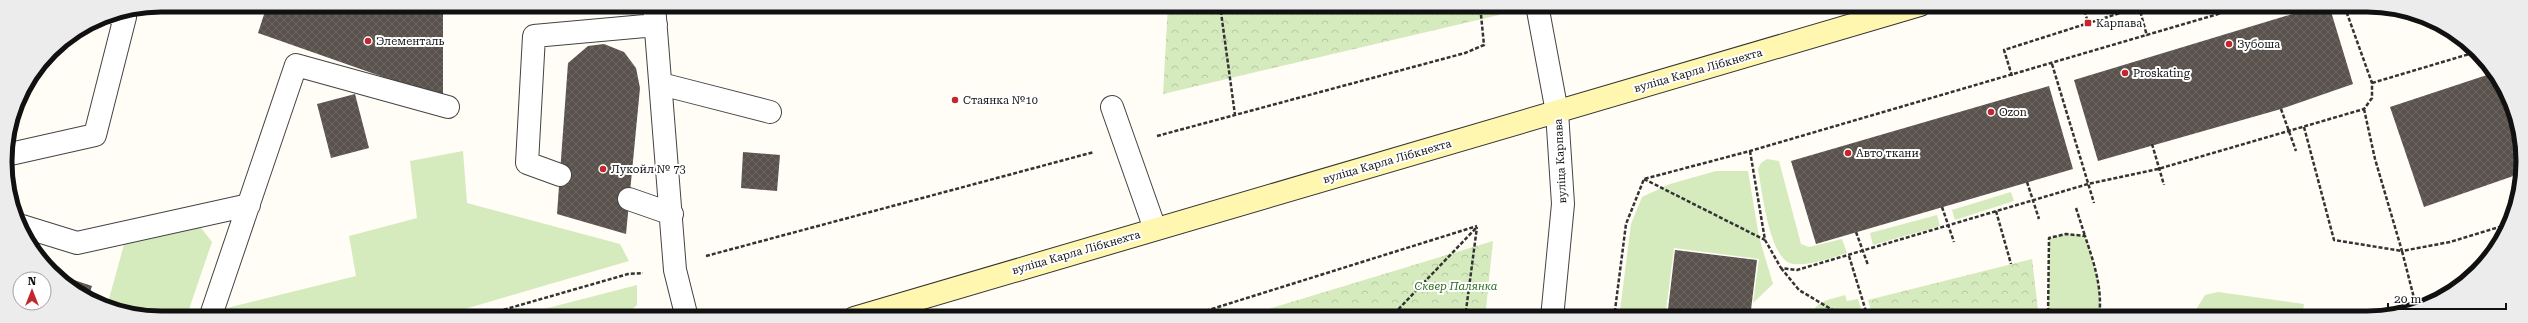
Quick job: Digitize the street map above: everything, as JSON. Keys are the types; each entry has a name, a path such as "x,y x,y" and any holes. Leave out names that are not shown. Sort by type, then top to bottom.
{"main road":[{"name":"вуліца Карла Лібкнехта","path":"878,311 1896,12"}],"street":[{"name":"вуліца Карпава","path":"1538,12 1557,112 1563,204 1553,311"},
{"path":"560,174 527,163 534,36 655,15 672,214 675,270 685,311"},
{"path":"12,154 95,135 124,17"},
{"path":"212,311 296,65 448,107"},
{"path":"661,84 770,112"},
{"path":"1112,107 1155,229"},
{"path":"629,200 672,214"},
{"path":"27,227 77,243 249,205"}],"path":[{"path":"1221,12 1235,115"},
{"path":"499,311 628,274 675,270 698,258 1465,53 1484,45 1481,12"},
{"path":"2085,12 2088,23"},
{"path":"2012,76 2004,50 2123,12"},
{"path":"2140,12 2147,36"},
{"path":"1644,179 1750,152 2226,12"},
{"path":"1781,268 1797,270 1849,256 2088,184 2158,169 2364,109 2372,98 2372,83 2347,12"},
{"path":"2372,83 2470,54"},
{"path":"2052,64 2094,203"},
{"path":"2281,109 2296,152"},
{"path":"2364,109 2375,159 2402,251 2415,303"},
{"path":"2304,127 2334,240 2402,251 2450,242 2502,226"},
{"path":"2152,144 2158,169 2164,185"},
{"path":"1750,152 1766,240 1781,268 1799,290 1834,311"},
{"path":"1644,179 1766,240"},
{"path":"1615,311 1626,224 1644,179"},
{"path":"2027,182 2039,219"},
{"path":"1942,207 1954,242"},
{"path":"2076,208 2097,275 2101,301 2100,311"},
{"path":"1996,211 2010,264"},
{"path":"1205,311 1477,226"},
{"path":"1397,311 1477,226"},
{"path":"1466,311 1477,226"},
{"path":"1856,232 1868,265"},
{"path":"2048,311 2049,238 2066,234 2086,236"},
{"path":"1849,256 1866,311"}],"green space":[{"path":"1168,12 1501,12 1499,15 1163,94"},
{"path":"463,151 467,203 620,244 629,261 458,311 219,311 356,276 349,236 417,218 410,161"},
{"path":"1767,159 1779,161 1801,244 1809,247 1842,239 1847,253 1806,264 1793,264 1785,260 1778,251 1772,238 1762,192 1758,169 1761,163"},
{"path":"1716,171 1748,171 1759,237 1773,284 1753,303 1759,259 1674,248 1666,311 1620,311 1631,224 1642,197 1670,184"},
{"path":"2011,192 2014,201 1955,220 1952,210"},
{"path":"1937,215 1940,226 1873,245 1870,233"},
{"path":"198,224 212,242 188,311 142,310 108,301 125,241"},
{"path":"2066,234 2085,236 2099,286 2100,311 2048,311 2049,238"},
{"name":"Сквер Палянка","path":"1493,241 1486,311 1262,311"},
{"path":"2032,259 2038,311 1871,311 1868,300"},
{"path":"637,285 637,305 631,311 536,311"},
{"path":"2218,292 2304,304 2303,311 2195,311 2205,295"},
{"path":"1845,295 1847,301 1858,299 1862,311 1814,311 1819,304"}],"building":[{"path":"265,12 443,12 443,98 258,33"},
{"path":"2299,12 2331,12 2353,84 2281,109 2098,161 2074,80"},
{"path":"604,44 624,52 636,68 640,88 626,234 557,214 568,63 588,46"},
{"path":"2488,75 2501,95 2511,123 2516,152 2516,175 2424,207 2390,107"},
{"path":"2049,86 2073,169 1816,244 1791,161"},
{"path":"355,94 369,148 331,158 317,104"},
{"path":"743,152 780,155 777,191 741,188"},
{"path":"1675,250 1757,260 1751,311 1668,311"},
{"path":"67,278 92,286 90,293"}],"place":[{"name":"Карпава","path":"2088,23"},
{"name":"Элементаль","path":"368,41"},
{"name":"Зубоша","path":"2229,44"},
{"name":"Proskating","path":"2125,73"},
{"name":"Стаянка №10","path":"955,100"},
{"name":"Ozon","path":"1991,112"},
{"name":"Авто ткани","path":"1848,153"},
{"name":"Лукойл № 73","path":"603,169"}]}
